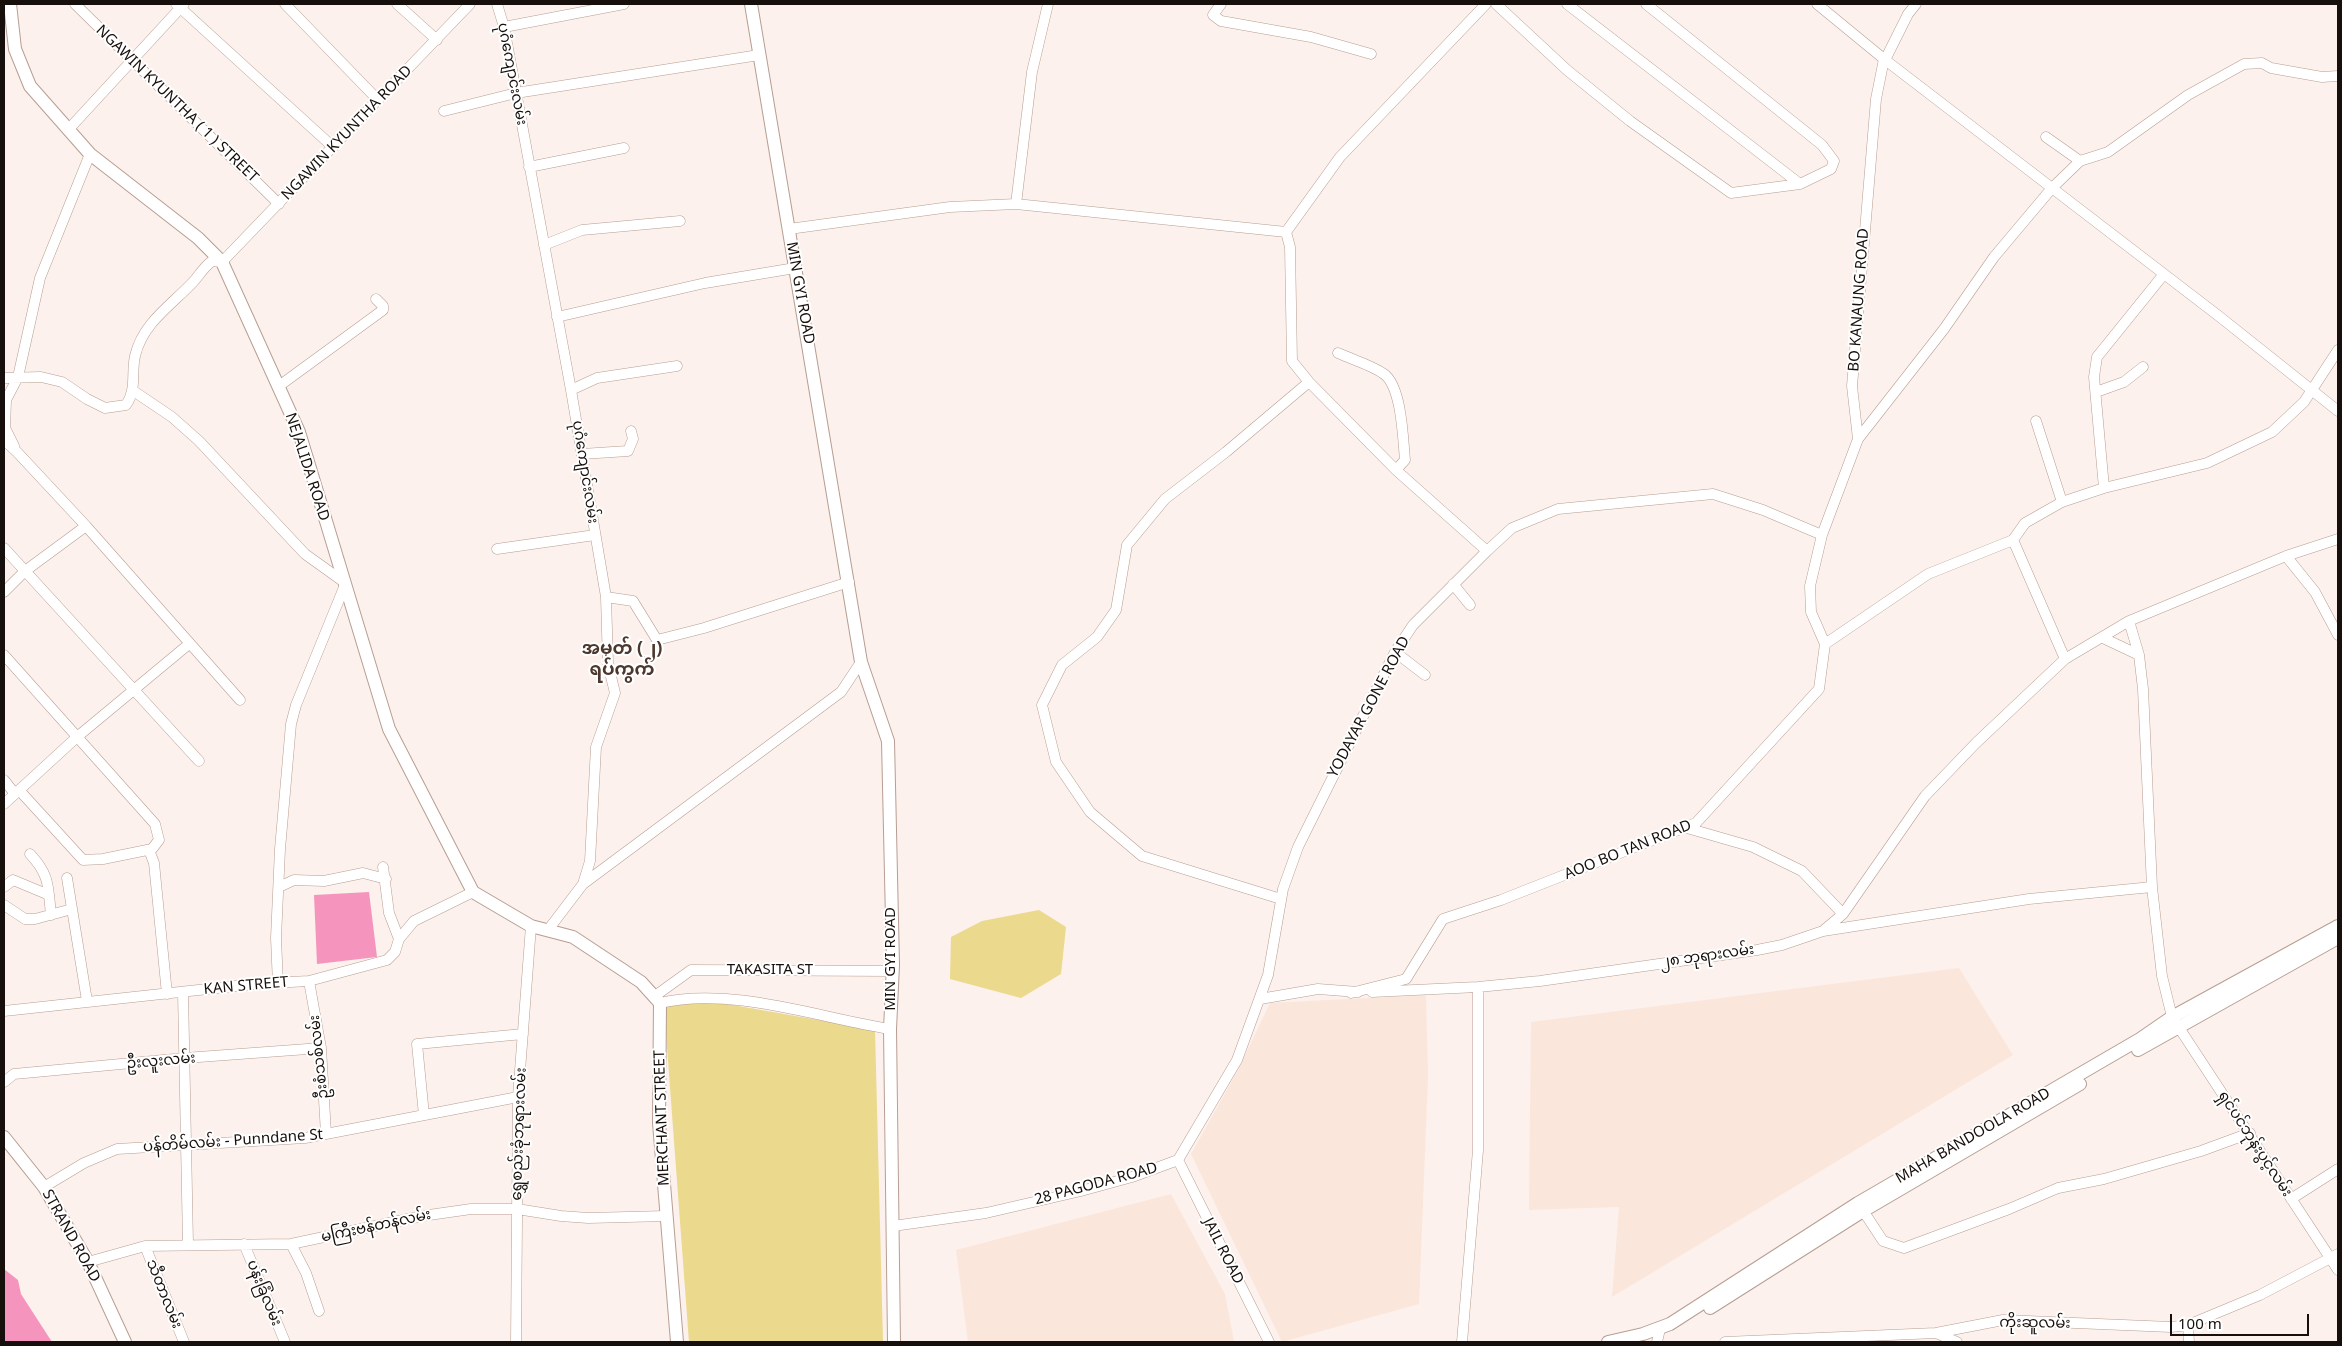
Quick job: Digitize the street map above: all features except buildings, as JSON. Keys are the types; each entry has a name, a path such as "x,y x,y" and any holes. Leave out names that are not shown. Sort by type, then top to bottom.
{"main road":[{"name":"NEJALIDA ROAD","path":"10,4 15,49 30,86 90,154 198,238 222,262 299,432 389,728 473,892"},
{"name":"MIN GYI ROAD","path":"751,4 758,55 849,582 861,662 888,741 893,971 890,1029 894,1342"},
{"path":"473,892 531,926 573,937 641,982 658,999"},
{"name":"MAHA BANDOOLA ROAD","path":"2176,1021 2338,926"},
{"name":"MAHA BANDOOLA ROAD","path":"1608,1342 1655,1338 1861,1207 2140,1039 2338,938"},
{"name":"MERCHANT STREET","path":"658,999 659,1123 677,1342"},
{"name":"STRAND ROAD","path":"4,1137 44,1187 88,1262 125,1342"}],"street":[{"name":"NGAWIN KYUNTHA ( 1 ) STREET","path":"75,4 279,204"},
{"path":"285,4 378,100"},
{"path":"397,4 437,40"},
{"name":"NGAWIN KYUNTHA ROAD","path":"222,262 470,4"},
{"name":"ပုဂံကျောင်းလမ်း","path":"496,4 504,27 571,390 606,597 608,664 615,693 596,747 590,860 583,884 548,930"},
{"path":"504,27 624,4"},
{"path":"1016,204 1032,72 1048,4"},
{"path":"1221,4 1213,15 1221,21 1310,37 1372,54"},
{"path":"1286,232 1340,157 1486,4"},
{"path":"1496,4 1567,70 1630,121 1731,193 1800,184 1831,170 1834,161 1822,145 1646,4"},
{"path":"1567,4 1800,184"},
{"path":"1817,4 1885,60 2164,274 2338,411"},
{"name":"BO KANAUNG ROAD","path":"1822,535 1858,439 1852,386 1876,98 1885,60 1908,14 1916,4"},
{"path":"68,130 181,5 332,147"},
{"path":"444,111 516,94 758,55"},
{"path":"1858,439 1944,329 1994,257 2052,188 2080,161 2108,152 2188,96 2244,64 2262,63 2271,68 2322,77 2338,76"},
{"path":"2046,137 2080,161"},
{"path":"529,166 624,148"},
{"path":"17,452 5,428 6,400 18,377 40,278 90,154"},
{"path":"789,230 950,207 1016,204 1286,232"},
{"path":"544,245 582,230 680,221"},
{"path":"1286,232 1290,247 1292,361 1309,382 1396,470 1486,551"},
{"path":"4,378 41,377 62,382 87,399 106,408 126,405 132,396 135,357 147,328 164,308 194,281 204,267 212,261 222,262"},
{"path":"558,317 705,283 795,268"},
{"path":"2104,488 2097,434 2094,377 2097,357 2164,274"},
{"path":"278,386 382,310 383,306 376,298"},
{"path":"1822,535 1810,586 1811,612 1825,644 1928,574 2012,540 2025,523 2062,502 2104,488 2207,463 2272,432 2304,402 2338,350"},
{"path":"1338,353 1386,375 1395,391 1402,419 1405,460 1396,470"},
{"path":"571,390 596,378 677,366"},
{"path":"2096,392 2124,382 2143,366"},
{"path":"1281,899 1142,856 1090,812 1056,762 1042,705 1062,665 1097,637 1116,610 1127,545 1165,500 1226,452 1309,382"},
{"path":"132,390 172,417 199,441 305,554 344,583 296,705 291,724 276,938 278,984"},
{"path":"2036,421 2062,502"},
{"path":"582,454 628,451 632,439 631,431"},
{"path":"4,440 86,526 240,700"},
{"name":"YODAYAR GONE ROAD","path":"1260,999 1268,975 1281,899 1298,847 1395,652 1413,625 1486,551 1512,528 1558,509 1713,494 1763,510 1822,535"},
{"path":"4,592 25,571 86,526"},
{"path":"497,549 595,535"},
{"path":"1823,931 1843,914 1925,796 1976,743 2065,658 2103,638 2129,621 2286,556 2338,539"},
{"path":"2012,540 2065,658"},
{"path":"4,548 199,761"},
{"path":"2286,556 2315,592 2338,635"},
{"path":"606,597 633,601 657,640 704,628 849,582"},
{"path":"1453,584 1470,605"},
{"path":"2129,621 2139,655 2143,689 2152,887 2162,976 2176,1021"},
{"path":"2103,638 2139,655"},
{"path":"4,804 77,737 189,644"},
{"name":"AOO BO TAN ROAD","path":"1351,993 1406,979 1443,919 1501,900 1696,824 1819,689 1825,644"},
{"path":"1395,652 1425,675"},
{"path":"4,655 155,824 159,840 150,850 92,861 83,860 4,780"},
{"path":"583,884 841,692 861,662"},
{"path":"1687,828 1753,847 1802,871 1843,914"},
{"path":"150,850 154,864 167,994"},
{"path":"30,854 46,874 51,915"},
{"path":"383,867 386,879 388,913 399,939"},
{"path":"279,887 294,880 324,881 363,873 386,879"},
{"path":"66,878 87,1001"},
{"path":"4,887 13,880 49,895"},
{"name":"၂၈ ဘုရားလမ်း","path":"1260,999 1318,988 1351,993 1478,988 1757,950 1782,945 1823,931 2030,899 2152,887"},
{"name":"KAN STREET","path":"4,1011 254,984 309,981 387,960 395,952 399,939 414,921 473,892"},
{"path":"4,905 24,919 35,919 72,909"},
{"name":"ရွှေစည်းခုံဘုရားလမ်း","path":"516,1342 518,1097 531,926"},
{"name":"TAKASITA ST","path":"658,999 691,970 893,971"},
{"name":"ဦးစံသစ်လမ်း","path":"309,981 320,1048 326,1134"},
{"path":"1462,1342 1478,1150 1478,988"},
{"path":"183,992 188,1244"},
{"path":"658,999 724,999 825,1015 890,1029"},
{"name":"28 PAGODA ROAD","path":"893,1226 986,1213 1071,1194 1132,1177 1178,1160 1237,1060 1260,999"},
{"name":"ရှင်ပင်ဘုန်းပွင့်လမ်း","path":"2176,1021 2291,1199 2335,1256 2338,1270"},
{"path":"424,1115 417,1044 523,1034"},
{"name":"ဦးလူးလမ်း","path":"4,1082 14,1074 320,1048"},
{"name":"ပန်တိမ်လမ်း - Punndane St","path":"44,1187 84,1163 117,1149 305,1138 518,1097"},
{"path":"1861,1207 1883,1241 1904,1248 2009,1209 2058,1188 2104,1179 2201,1151 2250,1133"},
{"name":"JAIL ROAD","path":"1178,1160 1269,1342"},
{"path":"2291,1199 2338,1169"},
{"name":"မကြီးဗန်တန်လမ်း","path":"88,1262 145,1246 291,1244 422,1216 472,1209 517,1209 588,1218 666,1216"},
{"name":"ပန်းခြံလမ်း","path":"244,1244 285,1342"},
{"path":"291,1244 306,1273 319,1311"},
{"name":"သီတာလမ်း","path":"145,1246 184,1342"},
{"name":"ကိုးဆူလမ်း","path":"1725,1342 1936,1333 2003,1320 2171,1327 2188,1325 2260,1295 2335,1256"},
{"path":"2188,1325 2189,1342"},
{"path":"1936,1333 1957,1342"}],"shaded area":[{"path":"369,892 377,957 317,964 314,895"},
{"path":"1039,910 1066,927 1061,974 1021,998 950,979 951,937 982,921"},
{"path":"1959,968 2013,1055 1612,1297 1619,1207 1529,1210 1531,1022"},
{"path":"676,995 875,1030 883,1342 689,1342 664,1007"},
{"path":"1426,995 1428,1077 1419,1304 1282,1342 1191,1154 1237,1072 1270,1003"},
{"path":"1171,1194 1225,1294 1234,1342 968,1342 956,1250"},
{"path":"4,1269 18,1280 21,1294 52,1342 4,1342"}],"district":[{"name":"အမှတ် (၂) ရပ်ကွက်","path":"622,660"}]}
